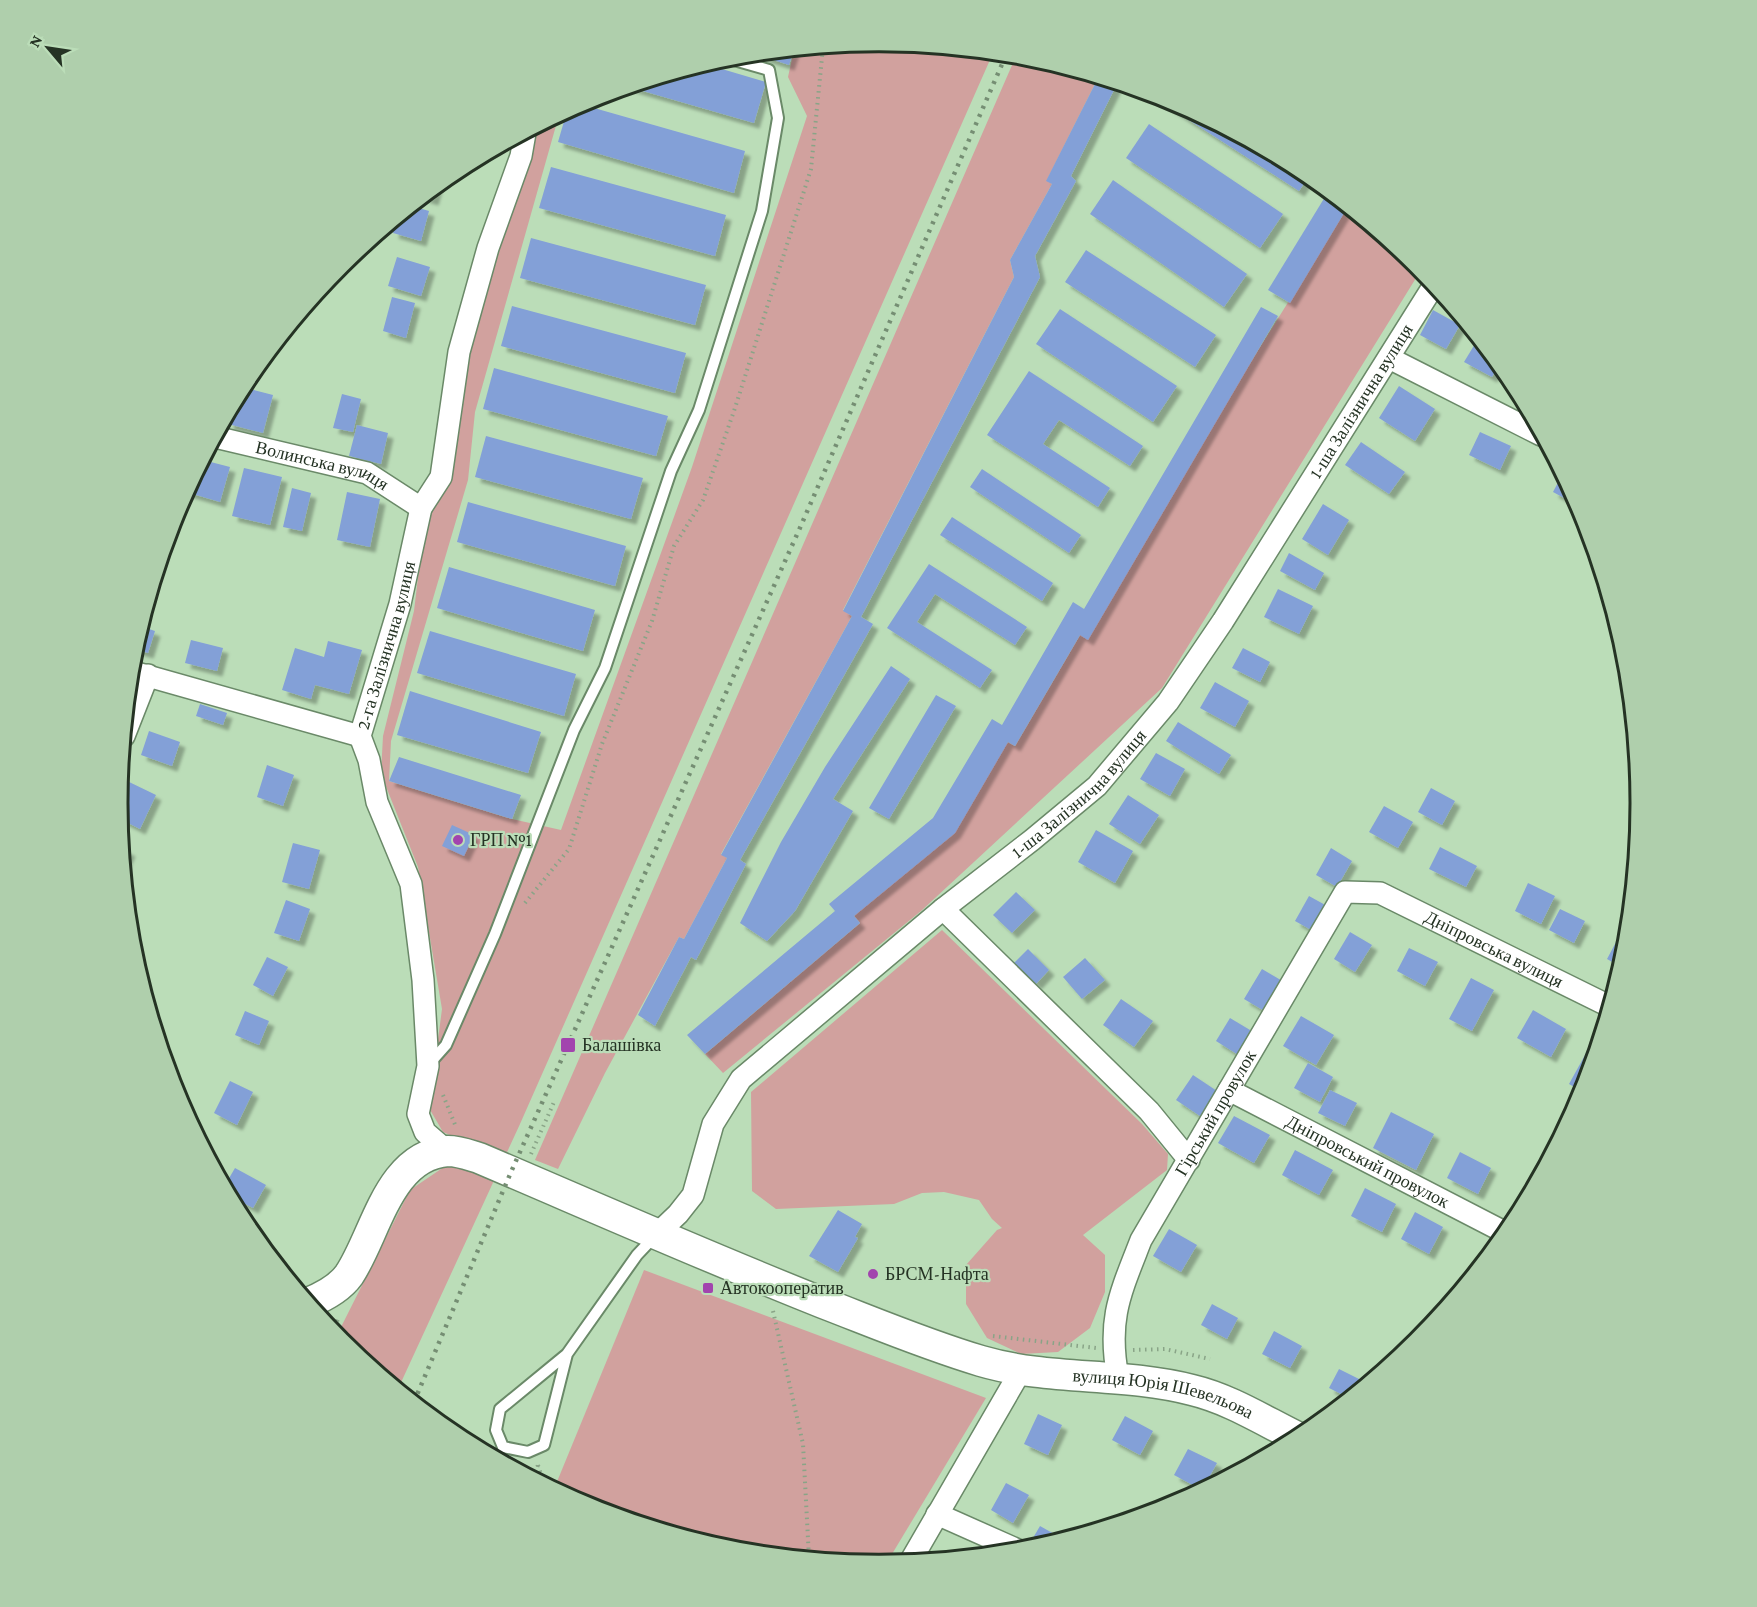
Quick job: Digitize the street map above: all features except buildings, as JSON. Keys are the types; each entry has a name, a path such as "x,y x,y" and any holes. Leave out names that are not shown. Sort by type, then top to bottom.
{"street":[{"name":"2-га Залізнична вулиця","path":"453,1142 425,1132 418,1114 428,1066 423,980 411,884 377,802 369,759 360,736 400,604 421,508 441,477 459,352 488,248 521,156 523,142"},
{"name":"1-ша Залізнична вулиця","path":"656,1235 678,1214 693,1195 713,1124 741,1079 943,909 1097,786 1168,702 1429,293"},
{"path":"1389,358 1530,429"},
{"name":"Волинська вулиця","path":"222,439 367,472 421,508"},
{"path":"139,673 360,736"},
{"name":"Гірський провулок","path":"1115,1364 1116,1303 1141,1240 1345,892 1380,893"},
{"name":"Дніпровська вулиця","path":"1380,893 1603,1003"},
{"path":"943,909 1149,1111 1189,1160"},
{"name":"Дніпровський провулок","path":"1229,1090 1497,1229"},
{"path":"315,1300 334,1290 349,1275 403,1174 417,1162 453,1142"},
{"name":"вулиця Юрія Шевельова","path":"453,1142 479,1158 656,1235 914,1339 1020,1372 1115,1364 1226,1401 1288,1433"},
{"path":"915,1553 1020,1372"},
{"path":"938,1514 1004,1544"}],"lane":[{"path":"428,1066 446,1045 495,934 574,730 604,668 671,471 699,410 762,211 778,118 769,70 749,64"},
{"path":"567,1354 544,1445 528,1452 503,1447 496,1430 500,1409 567,1354 637,1255 656,1235"}],"path":[{"path":"495,934 533,895 569,849 602,744 652,621 674,546 703,500 735,408 810,169 823,55"},
{"path":"442,1087 455,1125 453,1142"},
{"path":"527,1163 554,1102"},
{"path":"771,1304 803,1444 809,1551"},
{"path":"336,1323 341,1312"},
{"path":"991,1335 1115,1364 1165,1349 1210,1359"},
{"path":"538,1465 541,1474"}],"shaded area":[{"path":"878,52 928,54 989,61 520,1124 401,1383 341,1328 410,1190 444,1167 457,1138 443,1132 429,1108 442,1009 418,867 381,774 383,736 414,611 425,519 446,490 472,335 531,138 556,126 475,412 468,480 391,741 389,781 512,819 561,830 692,467 807,116 788,77 792,58 829,54"},
{"path":"1012,65 1095,84 1047,180 1052,184 1010,260 1014,277 843,610 852,616 721,854 727,858 684,939 679,937 605,1073 558,1169 535,1160"},
{"path":"1343,214 1416,278 1162,688 921,911 723,1073 705,1054 860,923 854,916 1008,742 1015,746 1080,635"},
{"path":"942,930 1142,1124 1168,1154 1167,1170 1083,1235 1105,1255 1105,1292 1090,1328 1058,1352 1021,1354 987,1338 966,1304 966,1265 997,1230 1002,1228 992,1219 979,1200 944,1192 922,1193 894,1204 776,1209 752,1191 751,1092"},
{"path":"644,1270 986,1398 892,1554 829,1553 732,1540 637,1515 557,1482"}],"railway":[{"path":"417,1396 511,1172 799,530 1002,63"}],"place":[{"name":"ГРП №1","path":"458,840"},
{"name":"Балашівка","path":"568,1045"},
{"name":"БРСМ-Нафта","path":"873,1274"},
{"name":"Автокооператив","path":"708,1288"}]}
